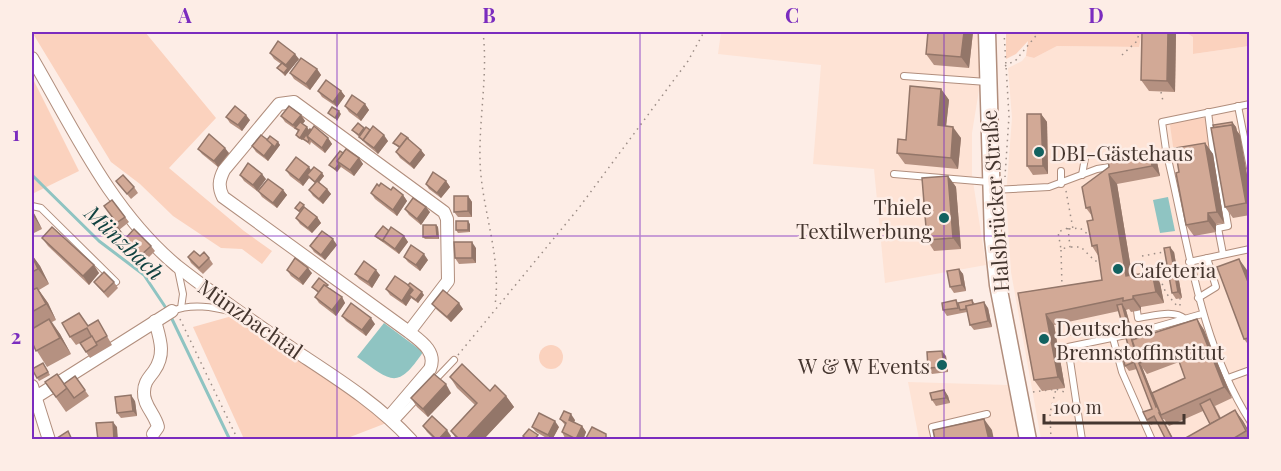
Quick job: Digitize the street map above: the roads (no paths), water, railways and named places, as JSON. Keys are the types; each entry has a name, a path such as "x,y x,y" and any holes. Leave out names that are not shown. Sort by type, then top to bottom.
{"main road":[{"name":"Halsbrücker Straße","path":"987,32 987,82 995,187 998,285 1028,440"}],"street":[{"name":"Münzbachtal","path":"32,58 117,203 175,264 240,313 357,392 392,420 411,440"},
{"path":"392,420 430,369 433,362 429,351 410,332 223,197 219,186 224,170 279,104 294,102 444,212 447,219 448,281 410,332"},
{"path":"49,440 34,391 168,314"},
{"path":"153,434 158,427 157,422 146,405 143,394 146,381 161,358 168,314"}],"lane":[{"path":"904,76 987,82"},
{"path":"1250,104 1162,122 1189,262 1202,314 1237,401 1250,422"},
{"path":"1239,106 1250,168"},
{"path":"1208,112 1228,226 1218,228 1223,254"},
{"path":"1203,154 1215,152"},
{"path":"1082,176 1085,158"},
{"path":"1134,162 1180,158"},
{"path":"894,174 995,187 1061,184 1123,164"},
{"path":"1061,171 1061,184"},
{"path":"32,206 41,208 116,282"},
{"path":"1189,262 1250,249"},
{"path":"1198,298 1216,287 1207,258"},
{"path":"168,314 183,294 181,278 175,264"},
{"path":"168,314 201,306 240,313"},
{"path":"1137,311 1138,318 1180,314 1185,319"},
{"path":"1135,333 1202,314"},
{"path":"1082,440 1068,347 1126,335"},
{"path":"1113,338 1122,372 1152,440"},
{"path":"392,420 454,360"},
{"path":"1228,378 1250,370"},
{"path":"935,440 932,427 987,414"}],"water":[{"path":"1168,197 1175,231 1160,233 1153,200"},
{"path":"384,323 423,352 400,377 386,376 357,357"}],"waterway":[{"name":"Münzbach","path":"32,175 99,241 144,275 168,311"},
{"name":"Münzbach","path":"171,317 230,440"}],"place":[{"name":"DBI-Gästehaus","path":"1039,152"},
{"name":"Thiele Textilwerbung","path":"944,218"},
{"name":"Cafeteria","path":"1118,269"},
{"name":"Deutsches Brennstoffinstitut","path":"1044,339"},
{"name":"W & W Events","path":"942,365"}]}
